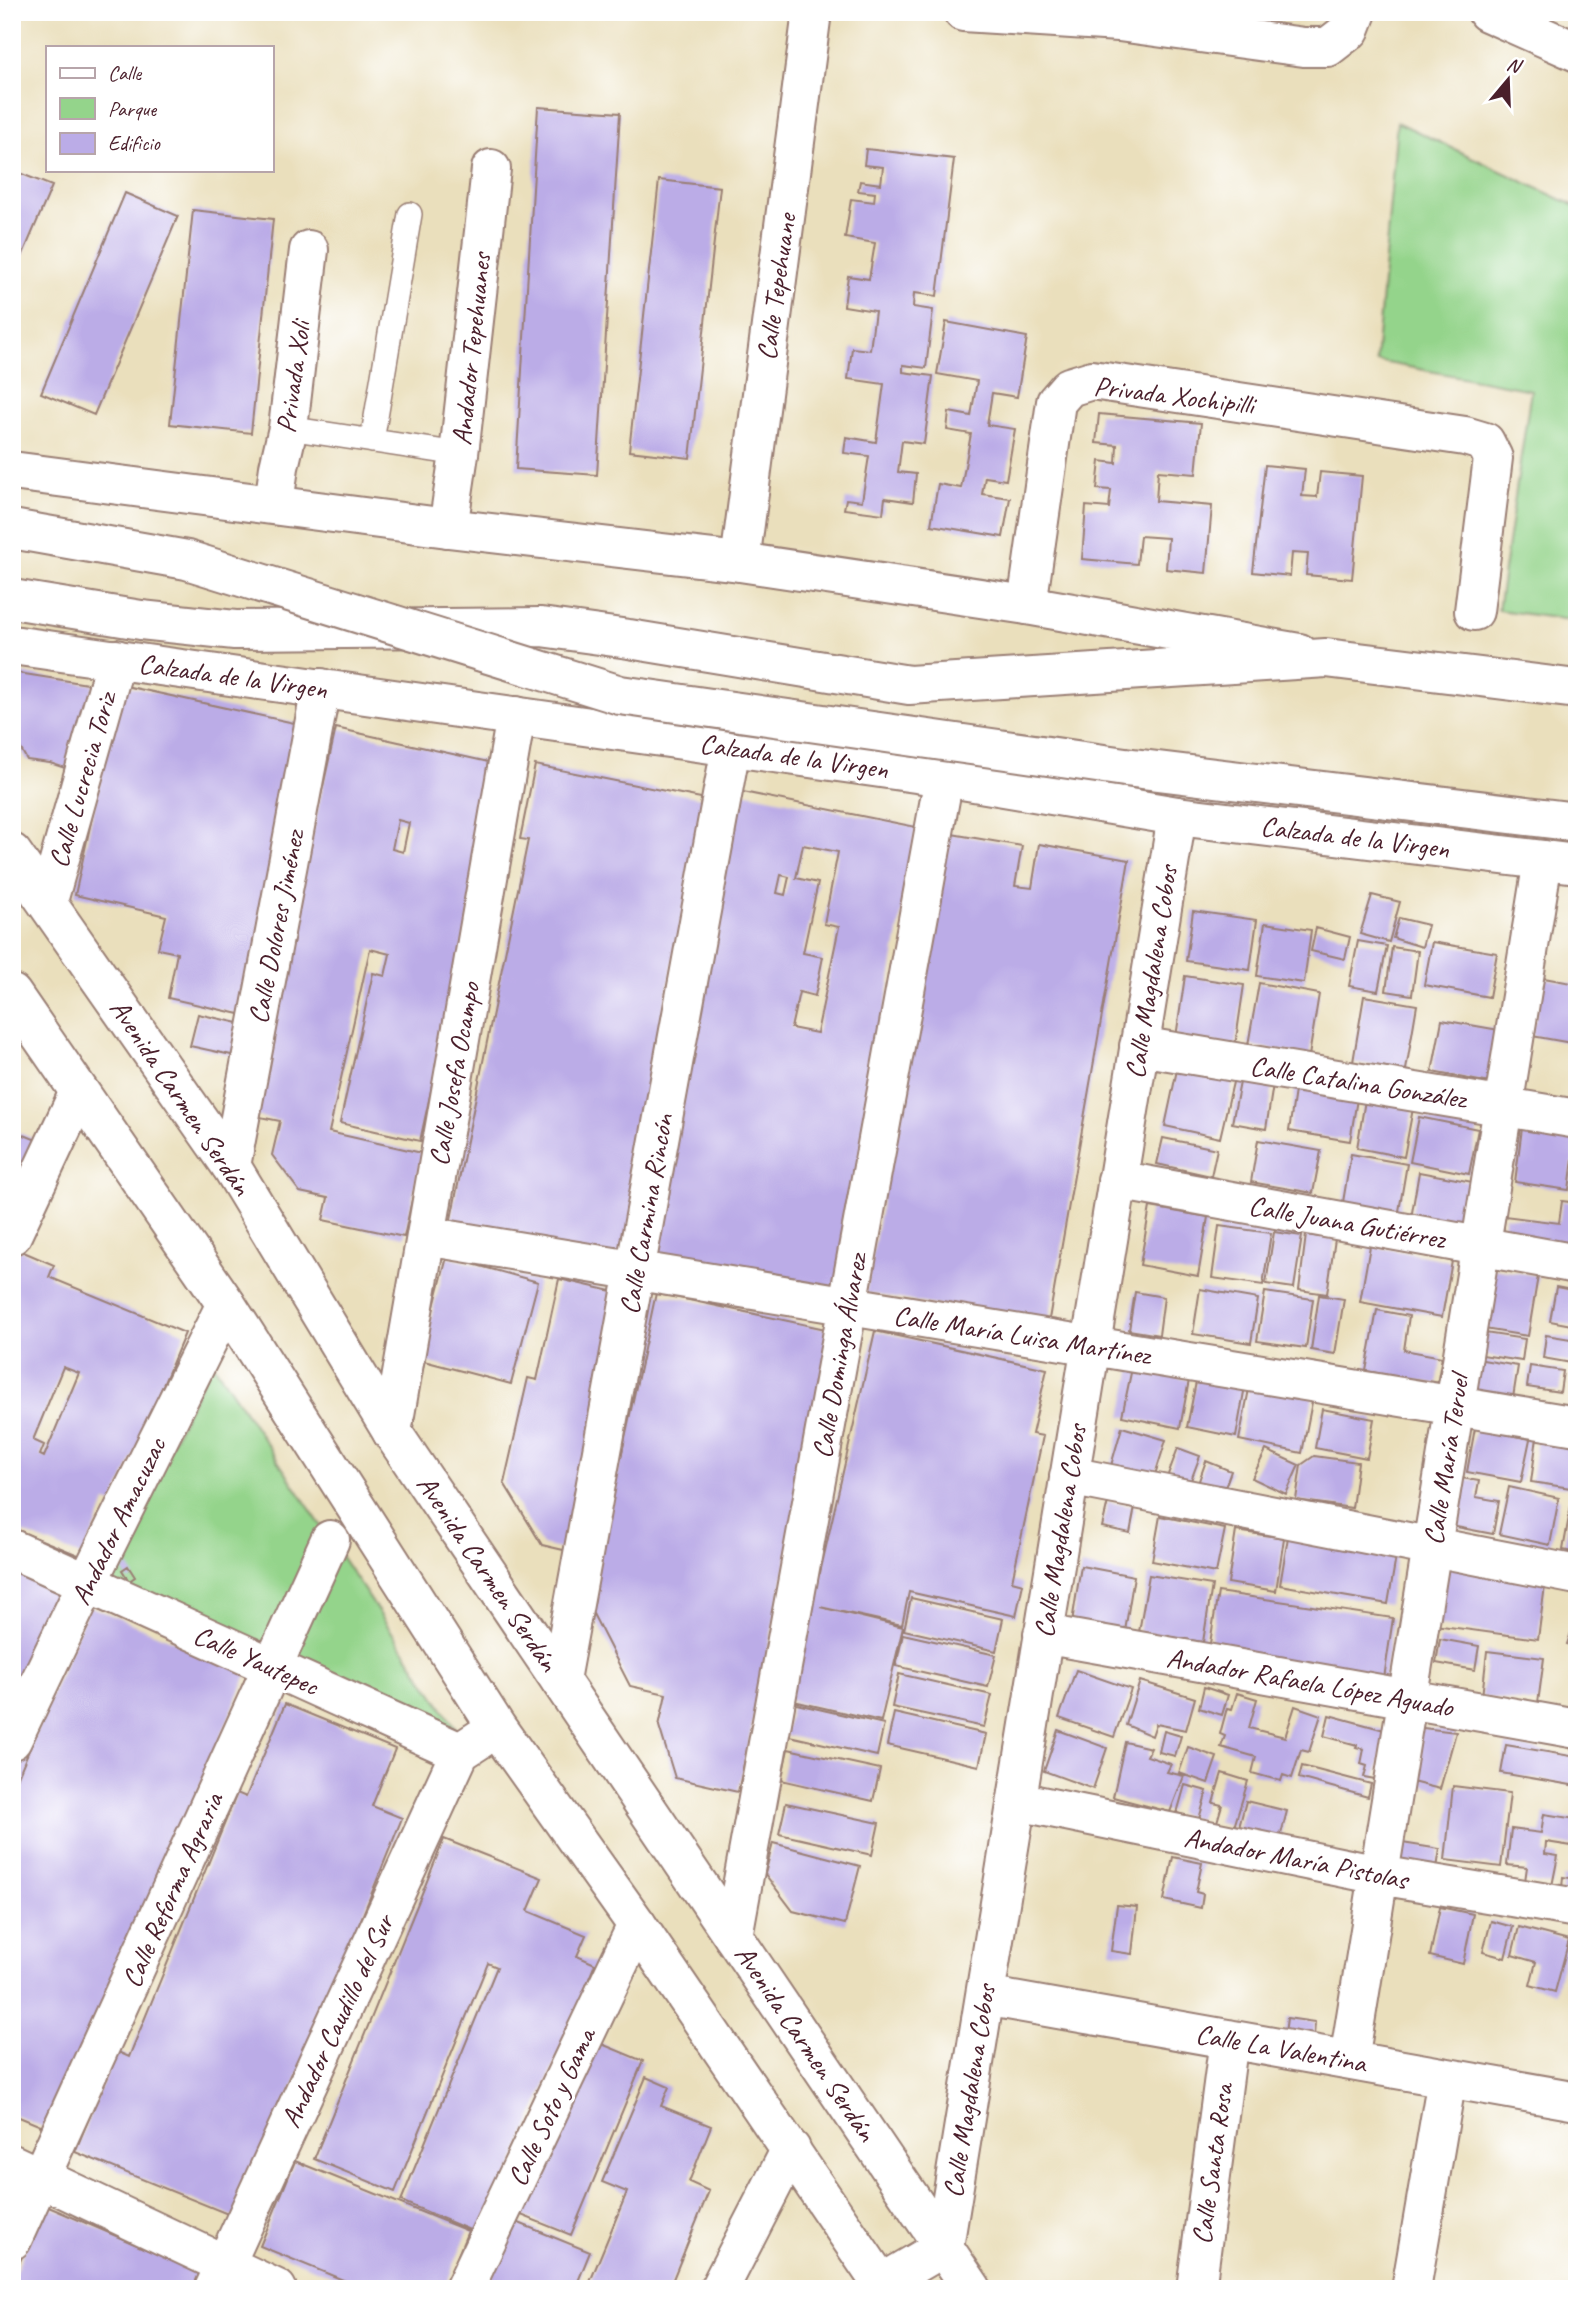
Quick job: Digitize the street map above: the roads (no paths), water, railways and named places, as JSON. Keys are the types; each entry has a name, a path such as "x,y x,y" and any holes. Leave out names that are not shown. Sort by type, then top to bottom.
{"street":[{"name":"Calle Tepehuane","path":"740,562 812,12"},
{"path":"963,12 1119,22 1304,47 1328,47 1350,30 1357,12"},
{"path":"1487,12 1577,52"},
{"name":"Andador Tepehuanes","path":"448,528 459,454 491,169"},
{"name":"Privada Xoli","path":"274,504 288,428 309,250"},
{"name":"Privada Xochipilli","path":"1027,605 1056,402 1069,387 1092,380 1465,436 1485,442 1493,458 1474,611"},
{"name":"Calzada de la Virgen","path":"12,471 448,528 740,562 1027,605 1326,658 1577,690"},
{"name":"Calzada de la Virgen","path":"12,529 187,559 620,695 1125,767 1577,822"},
{"name":"Calzada de la Virgen","path":"12,599 141,620 235,630 541,627 909,685 1326,658"},
{"name":"Calzada de la Virgen","path":"12,645 944,777 1177,816 1560,862"},
{"name":"Calle Lucrecia Toriz","path":"48,901 116,659"},
{"name":"Calle Dolores Jiménez","path":"231,1166 321,688"},
{"name":"Calle Josefa Ocampo","path":"392,1432 516,716"},
{"name":"Calle Carmina Rincón","path":"560,1681 731,747"},
{"name":"Calle Dominga Álvarez","path":"733,1936 944,777"},
{"name":"Calle Magdalena Cobos","path":"944,2248 1177,816"},
{"name":"Avenida Carmen Serdán","path":"12,853 231,1166 392,1432 972,2289"},
{"name":"Calle María Teruel","path":"1349,2060 1503,1106 1560,862"},
{"path":"12,994 226,1304 496,1728 637,1925 883,2286 944,2248"},
{"name":"Calle Catalina González","path":"1139,1046 1577,1119"},
{"path":"12,1235 79,1092"},
{"name":"Calle Juana Gutiérrez","path":"1117,1180 1577,1264"},
{"name":"Calle María Luisa Martínez","path":"426,1236 1577,1426"},
{"name":"Andador Amacuzac","path":"12,1740 226,1304"},
{"path":"1069,1476 1577,1575"},
{"name":"Calle Reforma Agraria","path":"12,2240 27,2171 273,1668 330,1540"},
{"name":"Calle Yautepec","path":"12,1549 460,1752"},
{"name":"Andador Rafaela López Aguado","path":"1043,1634 1577,1729"},
{"path":"460,1752 496,1728"},
{"name":"Andador Caudillo del Sur","path":"220,2277 460,1752"},
{"name":"Andador María Pistolas","path":"1017,1801 1378,1875 1577,1908"},
{"name":"Calle Soto y Gama","path":"464,2289 637,1925"},
{"name":"Calle La Valentina","path":"985,1996 1577,2101"},
{"name":"Calle Santa Rosa","path":"1196,2289 1228,2039"},
{"path":"1411,2289 1447,2078"},
{"path":"719,2289 791,2149"},
{"path":"27,2171 220,2277 277,2289"}],"lane":[{"path":"372,441 410,214"},
{"path":"288,428 459,454"}]}
